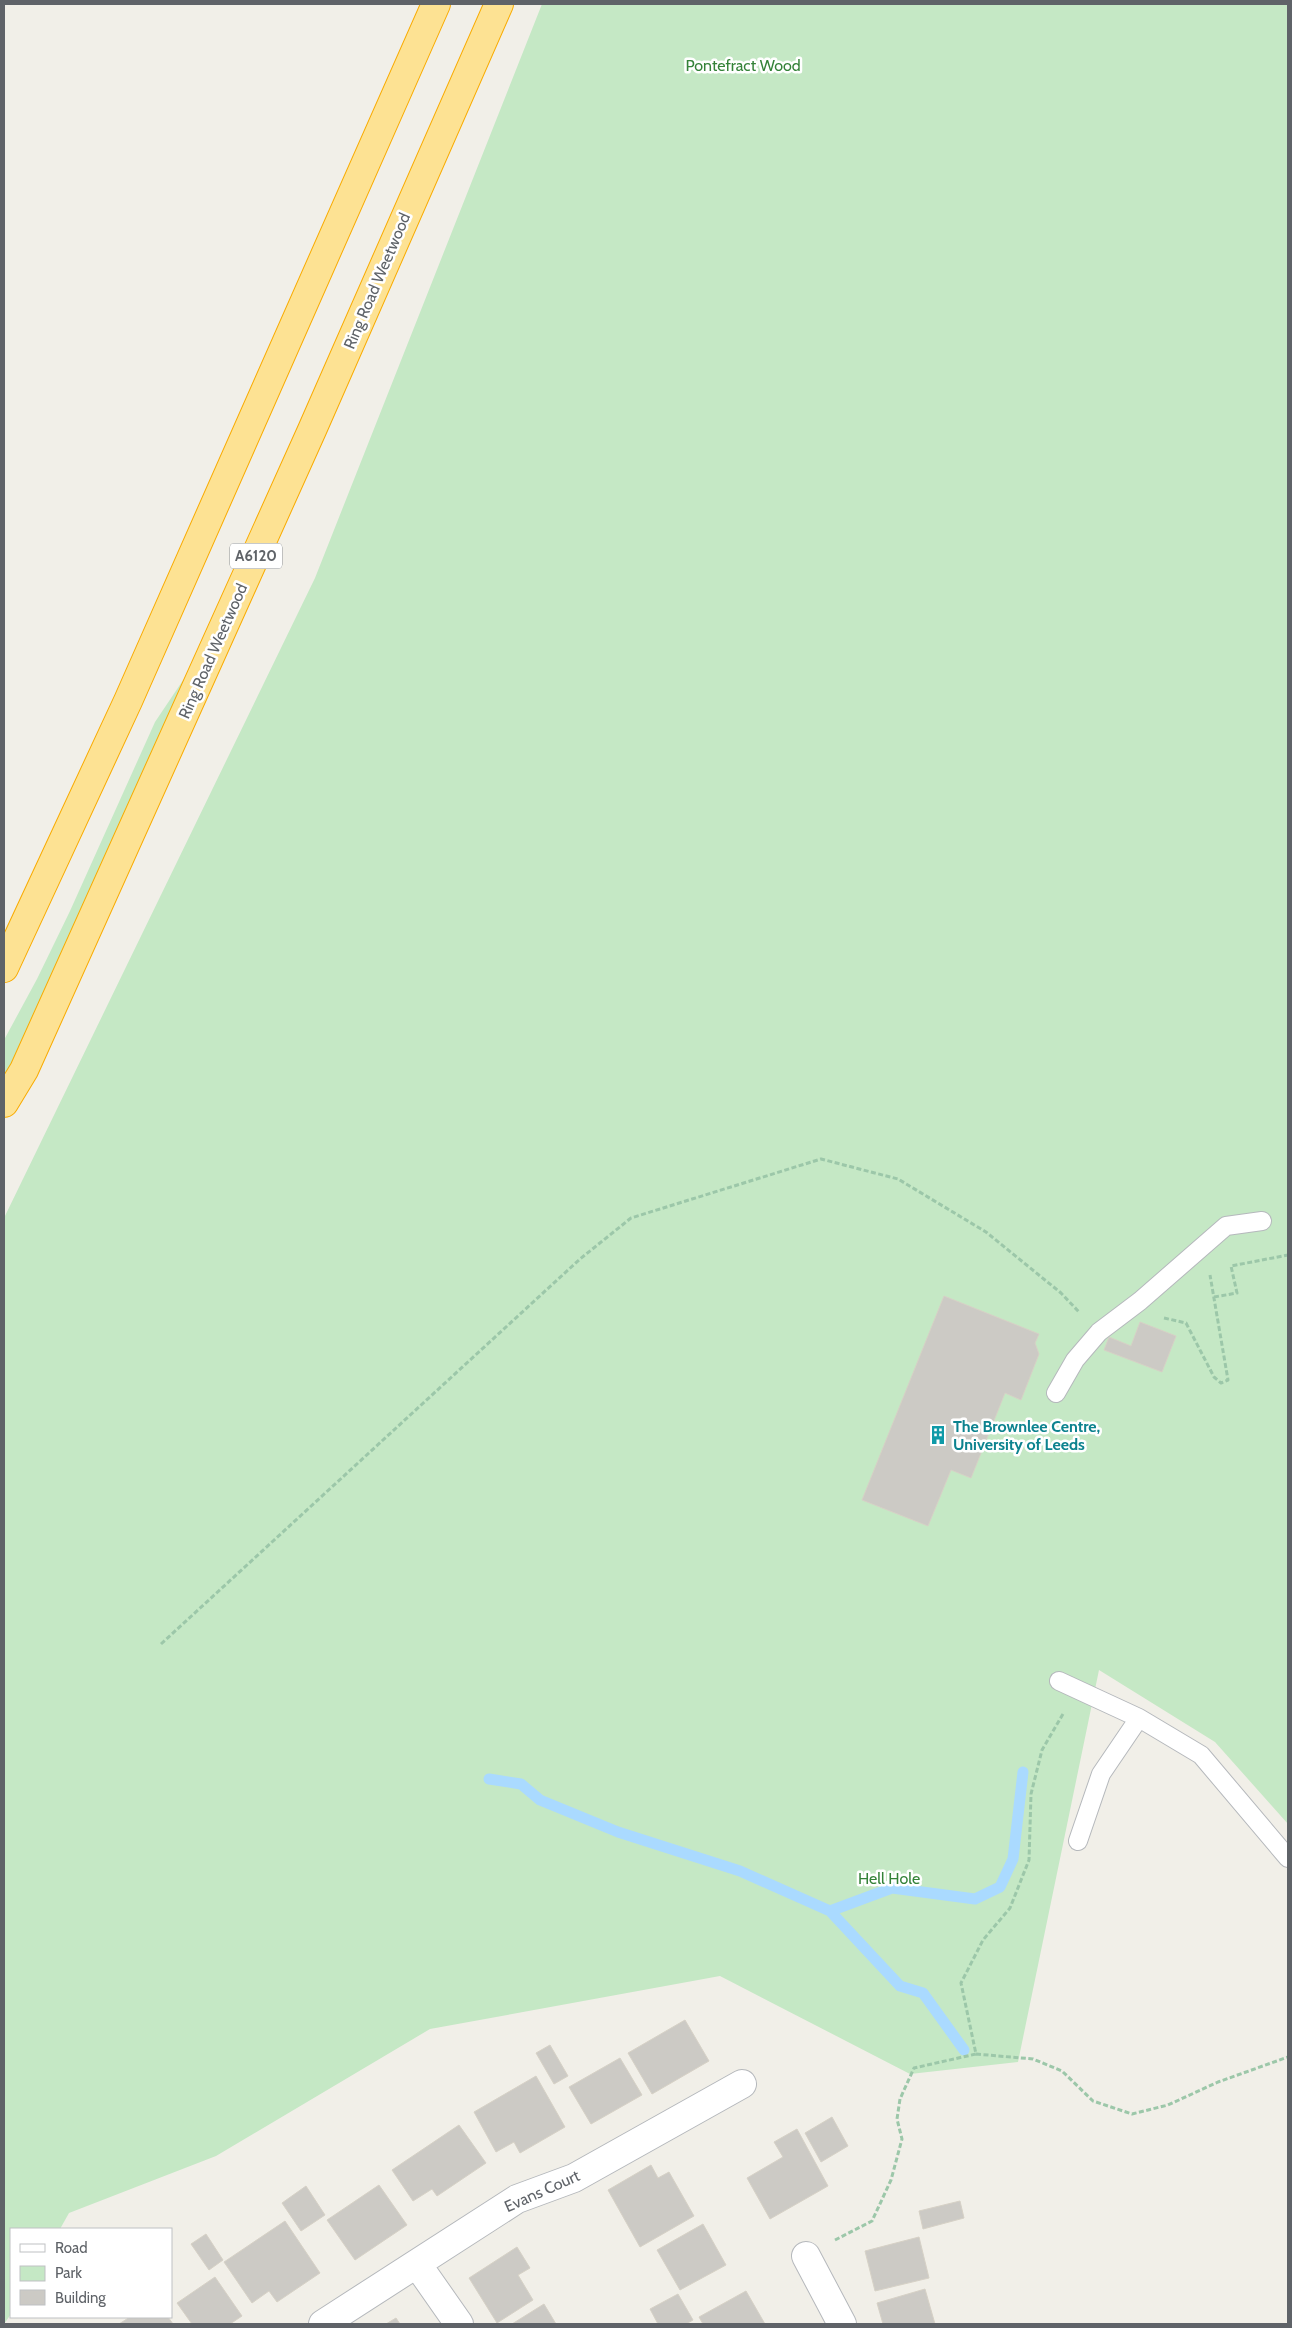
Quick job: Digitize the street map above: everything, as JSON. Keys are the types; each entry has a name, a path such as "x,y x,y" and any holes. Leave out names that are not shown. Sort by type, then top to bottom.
{"highway":[{"path":"4,968 128,701 436,4"},
{"name":"Ring Road Weetwood","path":"4,1103 24,1070 170,748 499,4"}],"street":[{"name":"Evans Court","path":"323,2324 517,2199 574,2178 742,2084"},
{"path":"806,2256 842,2324"},
{"path":"417,2264 459,2324"}],"lane":[{"path":"1056,1393 1075,1360 1099,1332 1129,1309 1226,1226 1262,1221"},
{"path":"1059,1681 1139,1718 1201,1755 1288,1858"},
{"path":"1078,1841 1101,1774 1139,1718"}],"path":[{"path":"161,1644 580,1259 631,1218 821,1159 898,1179 986,1232 1060,1292 1099,1332"},
{"path":"1129,1309 1186,1323 1214,1377 1221,1382 1228,1380 1205,1245"},
{"path":"1214,1297 1237,1293 1231,1266 1288,1255"},
{"path":"976,2054 961,1983 983,1940 1010,1908 1029,1860 1031,1794 1042,1750 1078,1690"},
{"path":"806,2256 872,2221 891,2180 902,2139 898,2119 900,2100 914,2068 976,2054 1033,2059 1062,2071 1094,2100 1132,2114 1168,2105 1218,2082 1288,2057"}],"green space":[{"path":"542,4 1288,4 1288,1824 1215,1742 1099,1670 1018,2062 910,2074 720,1976 430,2029 216,2156 69,2213 61,2228 10,2228 10,2315 4,2324 4,1218 315,578"},
{"path":"216,631 41,1008 4,1078 4,1040 37,979 70,911 155,722"}],"building":[{"name":"The Brownlee Centre, University of Leeds","path":"944,1296 1039,1334 1035,1343 1039,1354 1021,1400 1005,1393 971,1478 951,1470 928,1526 862,1500"},
{"path":"1140,1322 1176,1336 1162,1372 1104,1350 1109,1337 1131,1346"},
{"path":"685,2020 709,2061 652,2094 628,2053"},
{"path":"550,2045 568,2076 554,2084 536,2053"},
{"path":"620,2058 642,2095 591,2124 569,2087"},
{"path":"536,2076 565,2127 520,2153 514,2142 496,2152 474,2112"},
{"path":"832,2117 848,2146 821,2162 805,2133"},
{"path":"459,2125 486,2163 437,2196 432,2189 413,2201 392,2170"},
{"path":"797,2129 828,2186 770,2219 747,2178 783,2157 774,2142"},
{"path":"651,2165 658,2178 669,2172 694,2216 640,2247 608,2190"},
{"path":"379,2185 407,2225 355,2260 327,2220"},
{"path":"306,2186 325,2215 301,2231 282,2203"},
{"path":"960,2201 964,2218 923,2229 919,2211"},
{"path":"285,2221 320,2273 277,2302 269,2291 252,2303 224,2262"},
{"path":"703,2224 726,2265 680,2290 657,2250"},
{"path":"206,2234 223,2260 209,2270 191,2244"},
{"path":"919,2237 929,2278 875,2291 865,2251"},
{"path":"517,2247 530,2268 518,2275 533,2300 497,2323 469,2278"},
{"path":"215,2277 242,2316 230,2324 192,2324 177,2303"},
{"path":"925,2289 935,2324 883,2324 877,2303"},
{"path":"746,2291 765,2324 703,2324 699,2317"},
{"path":"678,2294 693,2320 686,2324 658,2324 650,2309"},
{"path":"544,2304 556,2324 512,2324"},
{"path":"128,2318 169,2318 173,2324 119,2324"},
{"path":"396,2318 400,2324 386,2324"}],"waterway":[{"path":"489,1779 521,1784 540,1800 618,1832 740,1871 830,1911 892,1888 975,1899 1000,1887 1013,1859 1023,1772"},
{"path":"830,1911 900,1986 923,1993 964,2050"}],"place":[{"name":"The Brownlee Centre, University of Leeds","path":"938,1435"}],"park label":[{"name":"Pontefract Wood","path":"743,65"},
{"name":"Hell Hole","path":"889,1878"}]}
